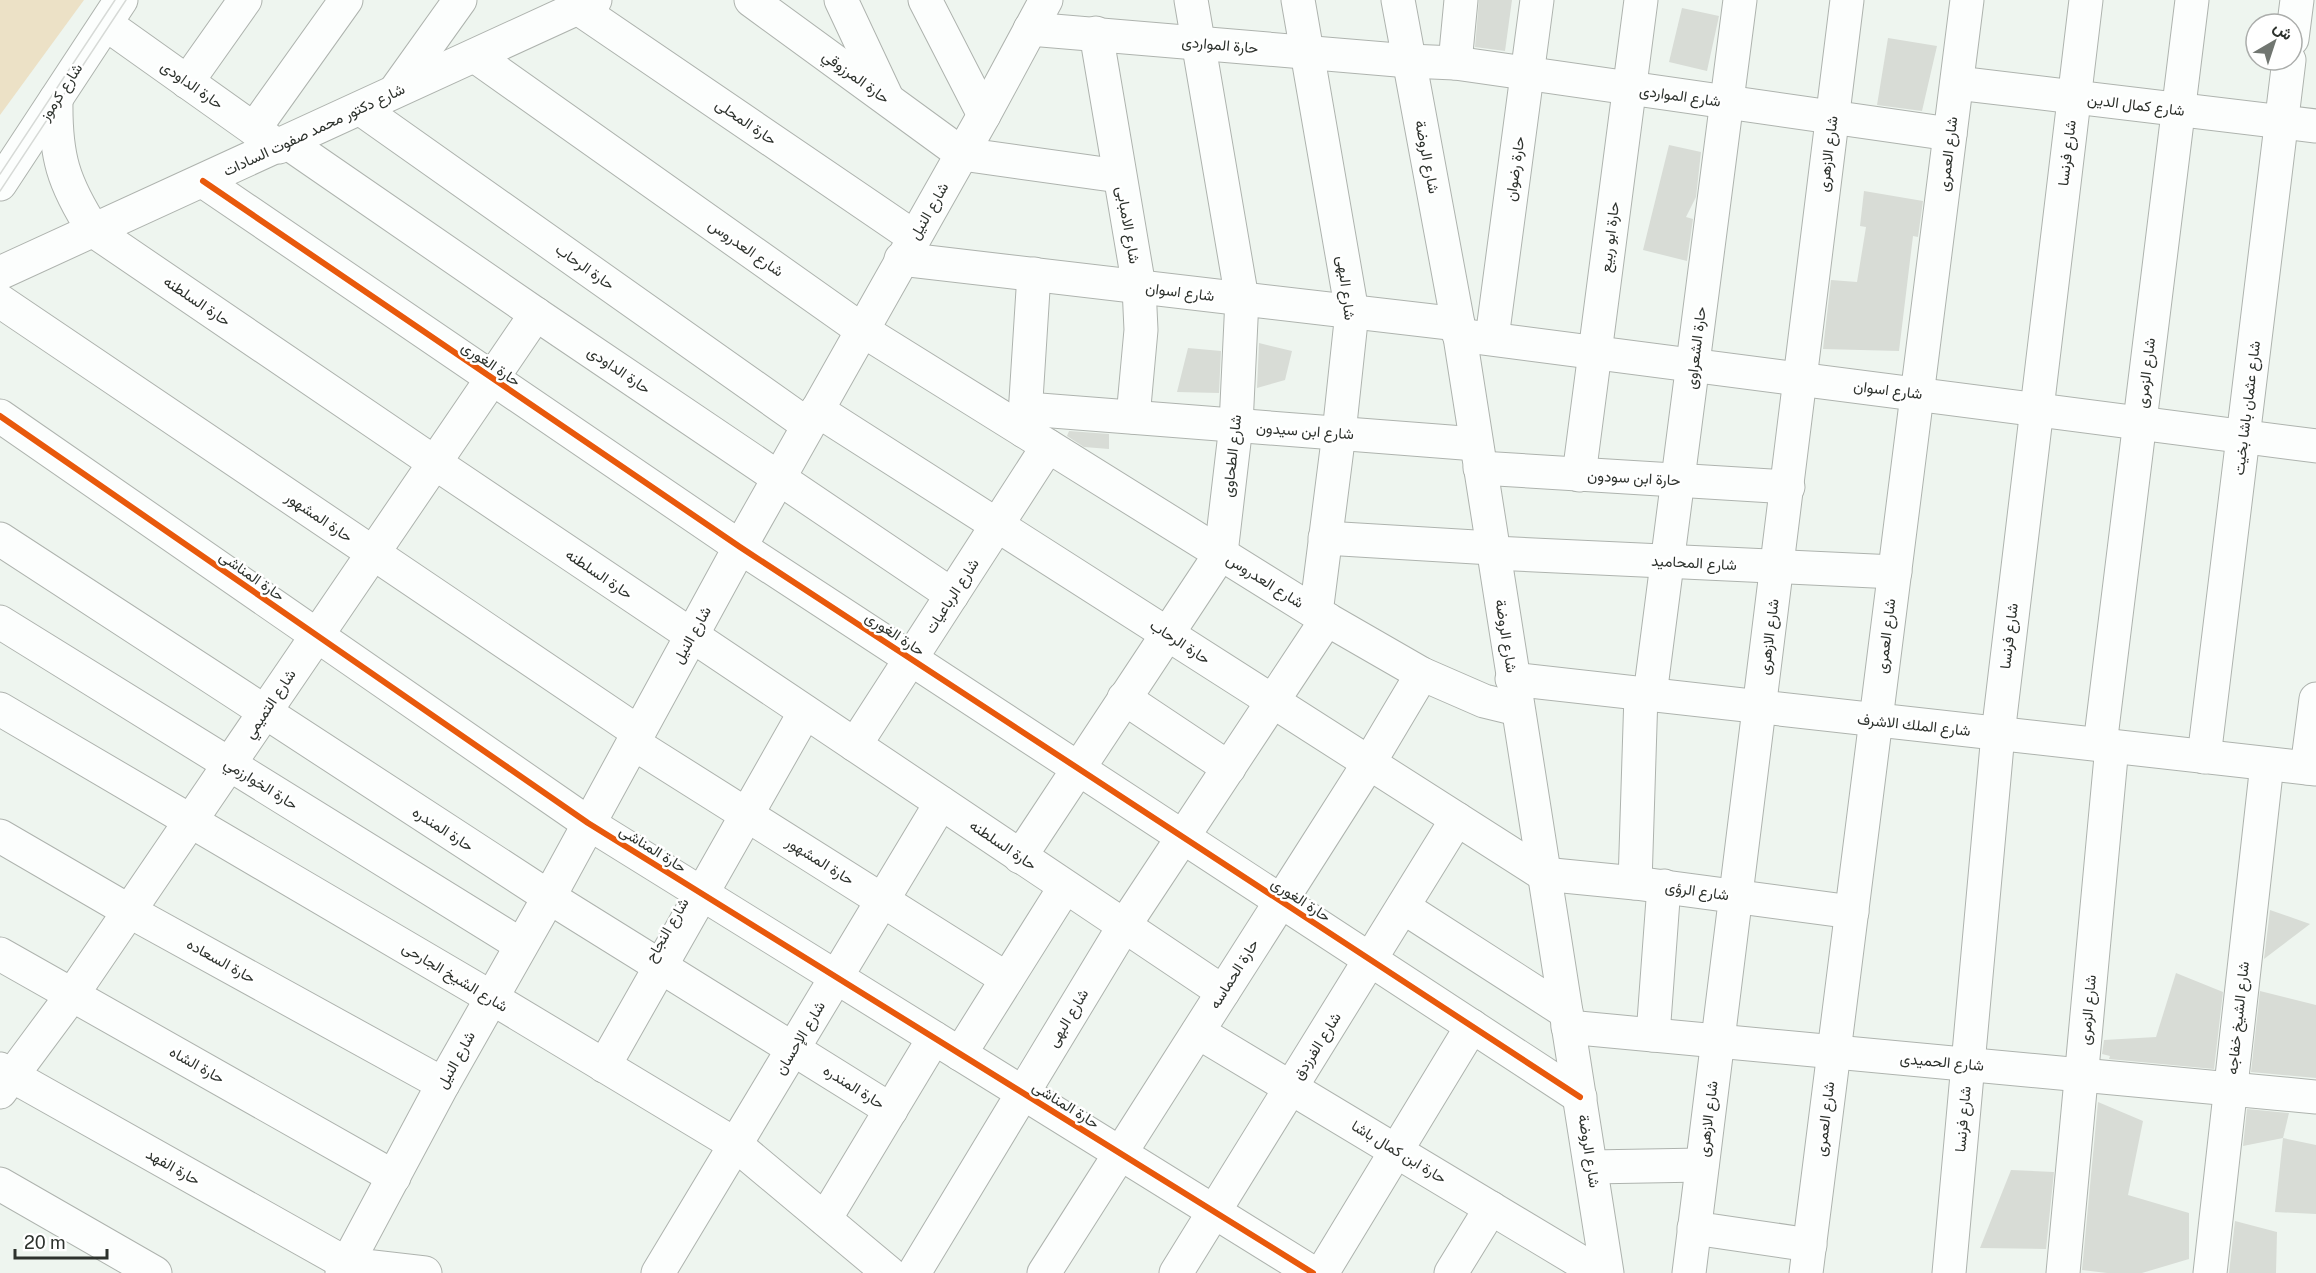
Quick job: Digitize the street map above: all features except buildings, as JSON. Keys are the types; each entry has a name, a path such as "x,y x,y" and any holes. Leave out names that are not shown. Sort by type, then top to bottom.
{"street":[{"path":"187,82 245,0"},
{"path":"273,140 346,0"},
{"path":"394,93 460,0"},
{"name":"حارة المرزوقي","path":"751,0 962,154"},
{"path":"841,0 888,100"},
{"path":"925,0 984,115"},
{"name":"شارع النيل","path":"344,1269 443,1084 549,897 740,547 984,115 1046,0"},
{"name":"شارع الطحاوى","path":"1020,856 1221,553 1236,425 1242,299 1191,0"},
{"name":"شارع البهى","path":"914,1273 1124,926 1273,701 1321,616 1325,538 1352,312 1298,0"},
{"name":"شارع الروضة","path":"1398,0 1459,330 1607,1273"},
{"path":"1455,63 1461,0"},
{"name":"حارة رضوان","path":"1492,338 1537,0"},
{"name":"حارة ابو ربيع","path":"1579,475 1641,0"},
{"name":"حارة الشعراوى","path":"1653,1035 1646,695 1668,561 1740,0"},
{"name":"شارع الازهرى","path":"1689,1273 1788,488 1846,0"},
{"name":"شارع العمرى","path":"1808,1259 1967,0"},
{"name":"شارع فرنسا","path":"1949,1273 1998,734 2086,0"},
{"name":"شارع الزمرى","path":"2063,1273 2082,1075 2106,746 2140,423 2192,0"},
{"name":"شارع دكتور محمد صفوت السادات","path":"0,273 203,181 273,140 362,108 586,4"},
{"name":"حارة المحلى","path":"586,4 908,248"},
{"name":"حارة الداودى","path":"113,12 187,82 952,595"},
{"name":"شارع كرموز","path":"0,184 113,12"},
{"name":"حارة المواردى","path":"1030,29 1409,61"},
{"name":"شارع الامبابى","path":"1095,33 1139,287 1141,330 1133,417"},
{"name":"شارع العدروس","path":"475,56 862,330 1033,428 1221,553 1321,616 1422,674 1484,701 1515,694"},
{"name":"شارع المواردى","path":"1409,61 1455,63 1950,134"},
{"name":"شارع عثمان باشا بخيت","path":"2204,757 2288,72"},
{"name":"شارع كمال الدين","path":"1957,83 2316,126"},
{"name":"حارة السلطنه","path":"56,99 56,134 62,169 75,201 94,231 1223,992"},
{"name":"حارة الرحاب","path":"362,108 812,418 997,525 1543,874"},
{"path":"962,154 1119,176"},
{"name":"حارة الغورى","path":"203,181 740,547 1580,1097"},
{"name":"شارع اسوان","path":"908,248 1034,274 1352,312 1459,330 1492,338 2316,446"},
{"path":"1033,428 1034,274"},
{"name":"حارة المشهور","path":"0,301 373,554 747,814 1007,979"},
{"name":"شارع التميمي","path":"4,1079 72,995 536,314"},
{"name":"حارة المناشى","path":"0,416 588,823 1313,1273"},
{"name":"شارع ابن سيدون","path":"1033,428 1133,417 1339,433 1478,456"},
{"name":"شارع الرباعيات","path":"855,745 997,525 1033,428"},
{"name":"حارة ابن سودون","path":"1478,456 1579,475 1788,488"},
{"name":"شارع المحاميد","path":"1325,538 1668,561 1895,572"},
{"name":"حارة المندره","path":"0,539 549,897 891,1110"},
{"name":"حارة الخوارزمي","path":"0,622 521,945"},
{"name":"حارة الحماسه","path":"1044,1273 1369,763 1422,674"},
{"name":"شارع الملك الاشرف","path":"1515,694 1646,695 2312,769"},
{"path":"1124,698 1229,768"},
{"path":"2312,769 2316,699"},
{"name":"شارع الشيخ الجارحى","path":"0,710 492,998 736,1145 889,1273"},
{"name":"شارع النجاح","path":"604,1066 805,712"},
{"name":"شارع الشيخ خفاجه","path":"2210,1273 2267,764"},
{"name":"شارع الإحسان","path":"658,1273 941,803"},
{"name":"شارع الفرزدق","path":"1176,1273 1457,819"},
{"name":"حارة السعاده","path":"0,836 129,911 443,1084"},
{"name":"شارع الرؤى","path":"1543,874 1650,884 1852,912"},
{"path":"825,1219 891,1110 1007,979 1065,887"},
{"path":"1403,907 1567,1019"},
{"name":"حارة الشاه","path":"0,954 394,1177"},
{"name":"شارع الحميدى","path":"1567,1019 1653,1035 2316,1097"},
{"path":"1322,1273 1472,1026"},
{"name":"حارة ابن كمال باشا","path":"1198,1032 1599,1273"},
{"name":"حارة الفهد","path":"4,1079 344,1269"},
{"path":"1591,1167 1702,1165"},
{"path":"0,1184 155,1273"},
{"path":"1451,1273 1491,1208"},
{"path":"1694,1228 1808,1259"},
{"path":"344,1269 425,1273"}],"shaded area":[{"path":"0,0 84,0 0,115"}],"tram line":[{"path":"0,174 115,0"},
{"path":"0,191 126,0"}],"cycle path":[{"path":"203,181 740,547 1580,1097"},
{"path":"0,416 588,823 1313,1273"}]}
